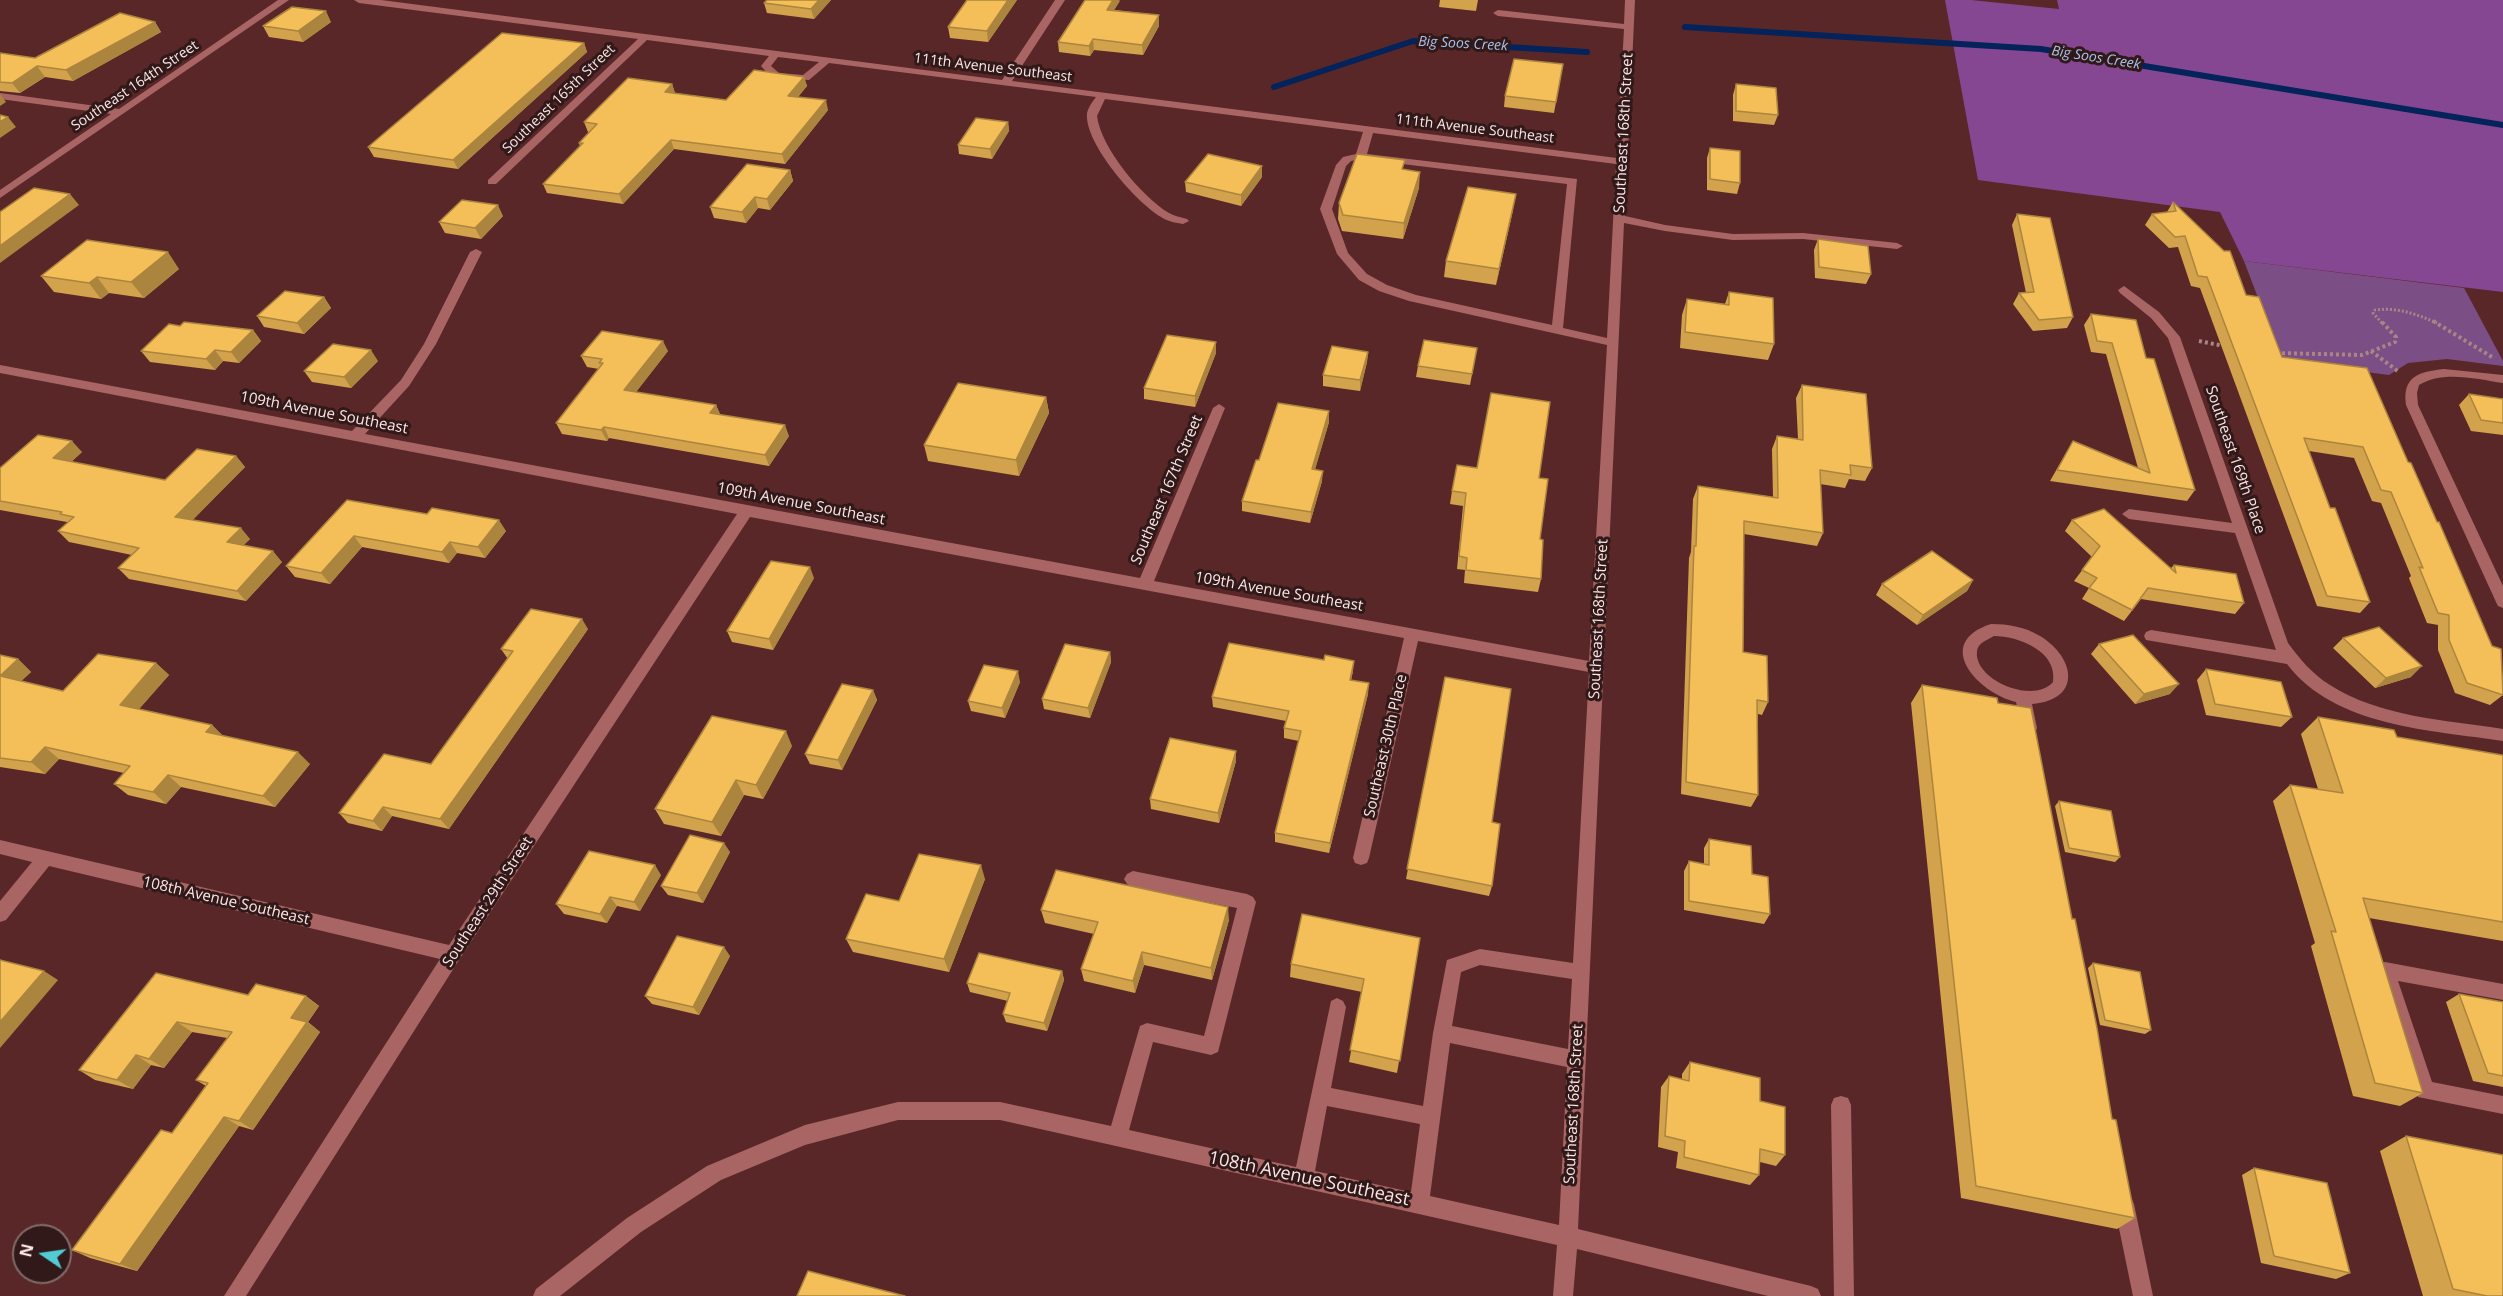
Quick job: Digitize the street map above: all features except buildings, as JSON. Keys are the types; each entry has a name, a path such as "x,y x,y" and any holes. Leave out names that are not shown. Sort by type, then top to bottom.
{"street":[{"name":"Southeast 164th Street","path":"0,195 284,0"},
{"name":"111th Avenue Southeast","path":"359,0 1369,129 1465,155 1622,162"},
{"path":"1005,83 1060,0"},
{"name":"Southeast 168th Street","path":"1563,1296 1568,1237 1630,0"},
{"path":"1498,13 1629,27"},
{"name":"Southeast 165th Street","path":"492,182 645,37"},
{"path":"776,53 766,66 776,76 805,78 827,60"},
{"path":"1102,95 1092,111 1092,120 1101,142 1119,168 1148,200 1167,216 1183,221"},
{"path":"0,96 121,112"},
{"path":"1361,156 1369,129"},
{"path":"1557,331 1573,181 1465,155 1361,156 1347,159 1341,165 1326,209 1343,254 1363,277 1383,288 1413,298 1557,331 1613,343"},
{"path":"1619,218 1665,228 1733,237 1803,236 1897,246"},
{"path":"355,436 405,383 430,344 476,252"},
{"name":"Southeast 169th Place","path":"2124,290 2156,315 2174,337 2281,645 2289,658"},
{"name":"109th Avenue Southeast","path":"0,369 746,511 1597,668"},
{"path":"2503,379 2469,374 2435,374 2422,377 2414,383 2410,392 2412,405 2503,602"},
{"name":"Southeast 167th Street","path":"1145,584 1219,408"},
{"name":"Southeast 29th Street","path":"234,1296 453,954 746,511"},
{"path":"2129,514 2242,529"},
{"path":"1991,630 2008,630 2026,635 2042,644 2055,656 2062,669 2061,682 2054,692 2041,698 2023,698 1996,688 1976,671 1970,657 1971,645 1978,636 1991,630"},
{"name":"Southeast 30th Place","path":"1361,858 1412,634"},
{"path":"2151,636 2289,658 2318,685 2357,707 2503,735"},
{"path":"2023,698 2033,745"},
{"name":"108th Avenue Southeast","path":"0,847 453,954"},
{"path":"0,914 45,858"},
{"path":"1117,1137 1147,1032 1211,1046 1247,902 1133,879"},
{"path":"1419,1203 1453,966 1480,957 1581,972"},
{"path":"2503,992 2385,970 2425,1090 2503,1105"},
{"path":"1304,1178 1337,1007"},
{"path":"1442,1033 1576,1060"},
{"path":"1320,1095 1431,1117"},
{"path":"1841,1105 1844,1296"},
{"name":"108th Avenue Southeast","path":"543,1296 634,1225 714,1173 805,1135 898,1111 1000,1111 1568,1237 1770,1291 1810,1296"},
{"path":"2122,1191 2143,1296"}],"path":[{"path":"2265,352 2362,355 2395,342 2396,337 2373,314 2379,309 2398,309 2420,316 2458,335 2477,345 2494,359"},
{"path":"2174,337 2228,346"},
{"path":"2371,351 2414,383"}],"shaded area":[{"path":"1945,0 1971,0 2059,9 2057,0 2503,0 2503,292 2244,261 2220,212 1978,180"},
{"path":"2244,261 2464,288 2503,361 2503,366 2447,359 2408,363 2389,375 2282,361"}],"waterway":[{"name":"Big Soos Creek","path":"1685,27 2041,49 2503,125"},
{"name":"Big Soos Creek","path":"1274,87 1413,41 1587,52"}]}
